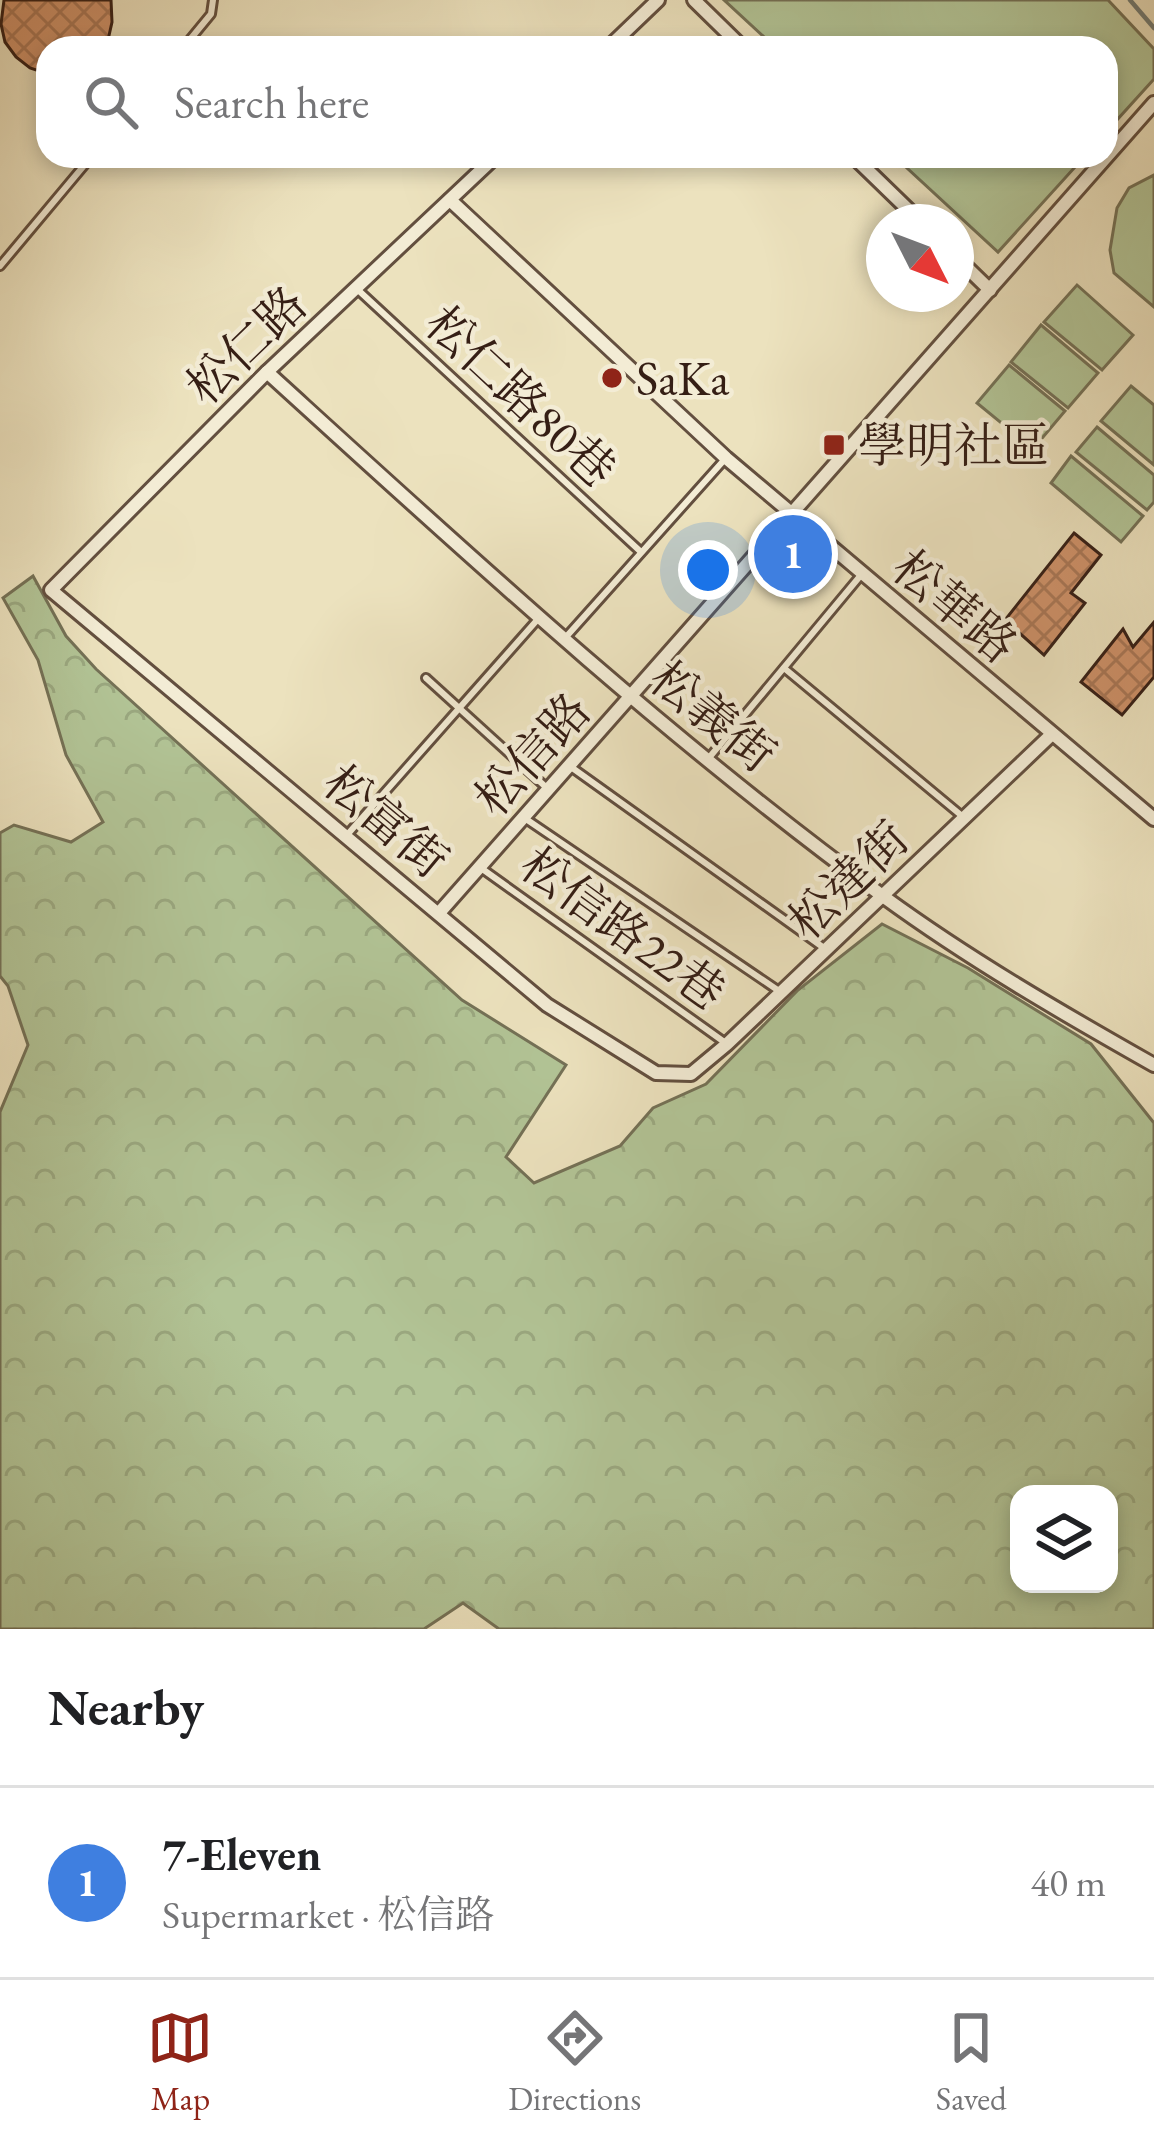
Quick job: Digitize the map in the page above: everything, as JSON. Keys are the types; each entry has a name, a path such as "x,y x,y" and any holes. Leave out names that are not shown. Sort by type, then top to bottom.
{"street":[{"path":"620,36 658,0"},
{"path":"694,0 731,36"},
{"name":"松信路","path":"1118,144 1154,103"},
{"name":"松仁路","path":"51,590 267,372 483,168"},
{"path":"865,168 902,204"},
{"name":"松信路","path":"439,913 1097,168"},
{"name":"松華路","path":"450,200 726,458 1154,818"},
{"path":"974,274 990,290"},
{"name":"松義街","path":"267,372 538,619 708,760 884,897 960,949 1154,1065"},
{"name":"松富街","path":"51,590 547,1005 656,1073 691,1074"},
{"name":"松達街","path":"691,1074 1052,734"}],"lane":[{"path":"193,36 211,14 213,0"},
{"path":"0,266 82,168"},
{"name":"松仁路80巷","path":"356,288 641,551"},
{"path":"564,640 726,458"},
{"path":"708,760 861,575"},
{"path":"347,835 538,619"},
{"path":"784,668 964,819"},
{"path":"426,678 548,789"},
{"path":"570,766 827,950"},
{"path":"523,817 782,993"},
{"name":"松信路22巷","path":"480,867 727,1043"}],"green space":[{"path":"724,0 1108,0 1154,49 1154,79 1118,119 1118,36 763,36"},
{"path":"907,168 1074,168 998,252 974,230 974,204 946,204"},
{"path":"1154,175 1154,307 1114,273 1110,250 1117,208 1129,188"},
{"path":"1077,285 1133,335 1102,370 1044,322"},
{"path":"1041,325 1098,373 1068,408 1011,362"},
{"path":"1009,365 1065,411 1033,449 977,403"},
{"path":"1131,386 1154,405 1154,465 1101,421"},
{"path":"1097,427 1154,475 1154,502 1147,510 1076,452"},
{"path":"1071,456 1143,516 1121,542 1051,483"},
{"path":"33,576 66,636 96,669 462,1000 566,1065 506,1157 534,1183 620,1146 653,1108 706,1084 798,990 882,924 968,968 1091,1044 1154,1123 1154,1629 499,1629 463,1603 424,1629 0,1629 0,1112 28,1045 8,986 0,976 0,833 14,825 71,842 103,822 66,755 38,660 3,598"}],"building":[{"path":"4,0 111,0 109,36 36,36 36,70 16,57 5,42"},
{"path":"1074,533 1101,555 1071,593 1085,603 1044,655 1005,620"},
{"path":"1154,622 1154,677 1122,715 1081,682 1123,629 1133,647"}],"waterway":[{"path":"1130,0 1154,28"}],"place":[{"name":"SaKa","path":"612,378"},
{"name":"學明社區","path":"834,445"},
{"name":"7-Eleven","path":"793,554"}]}
